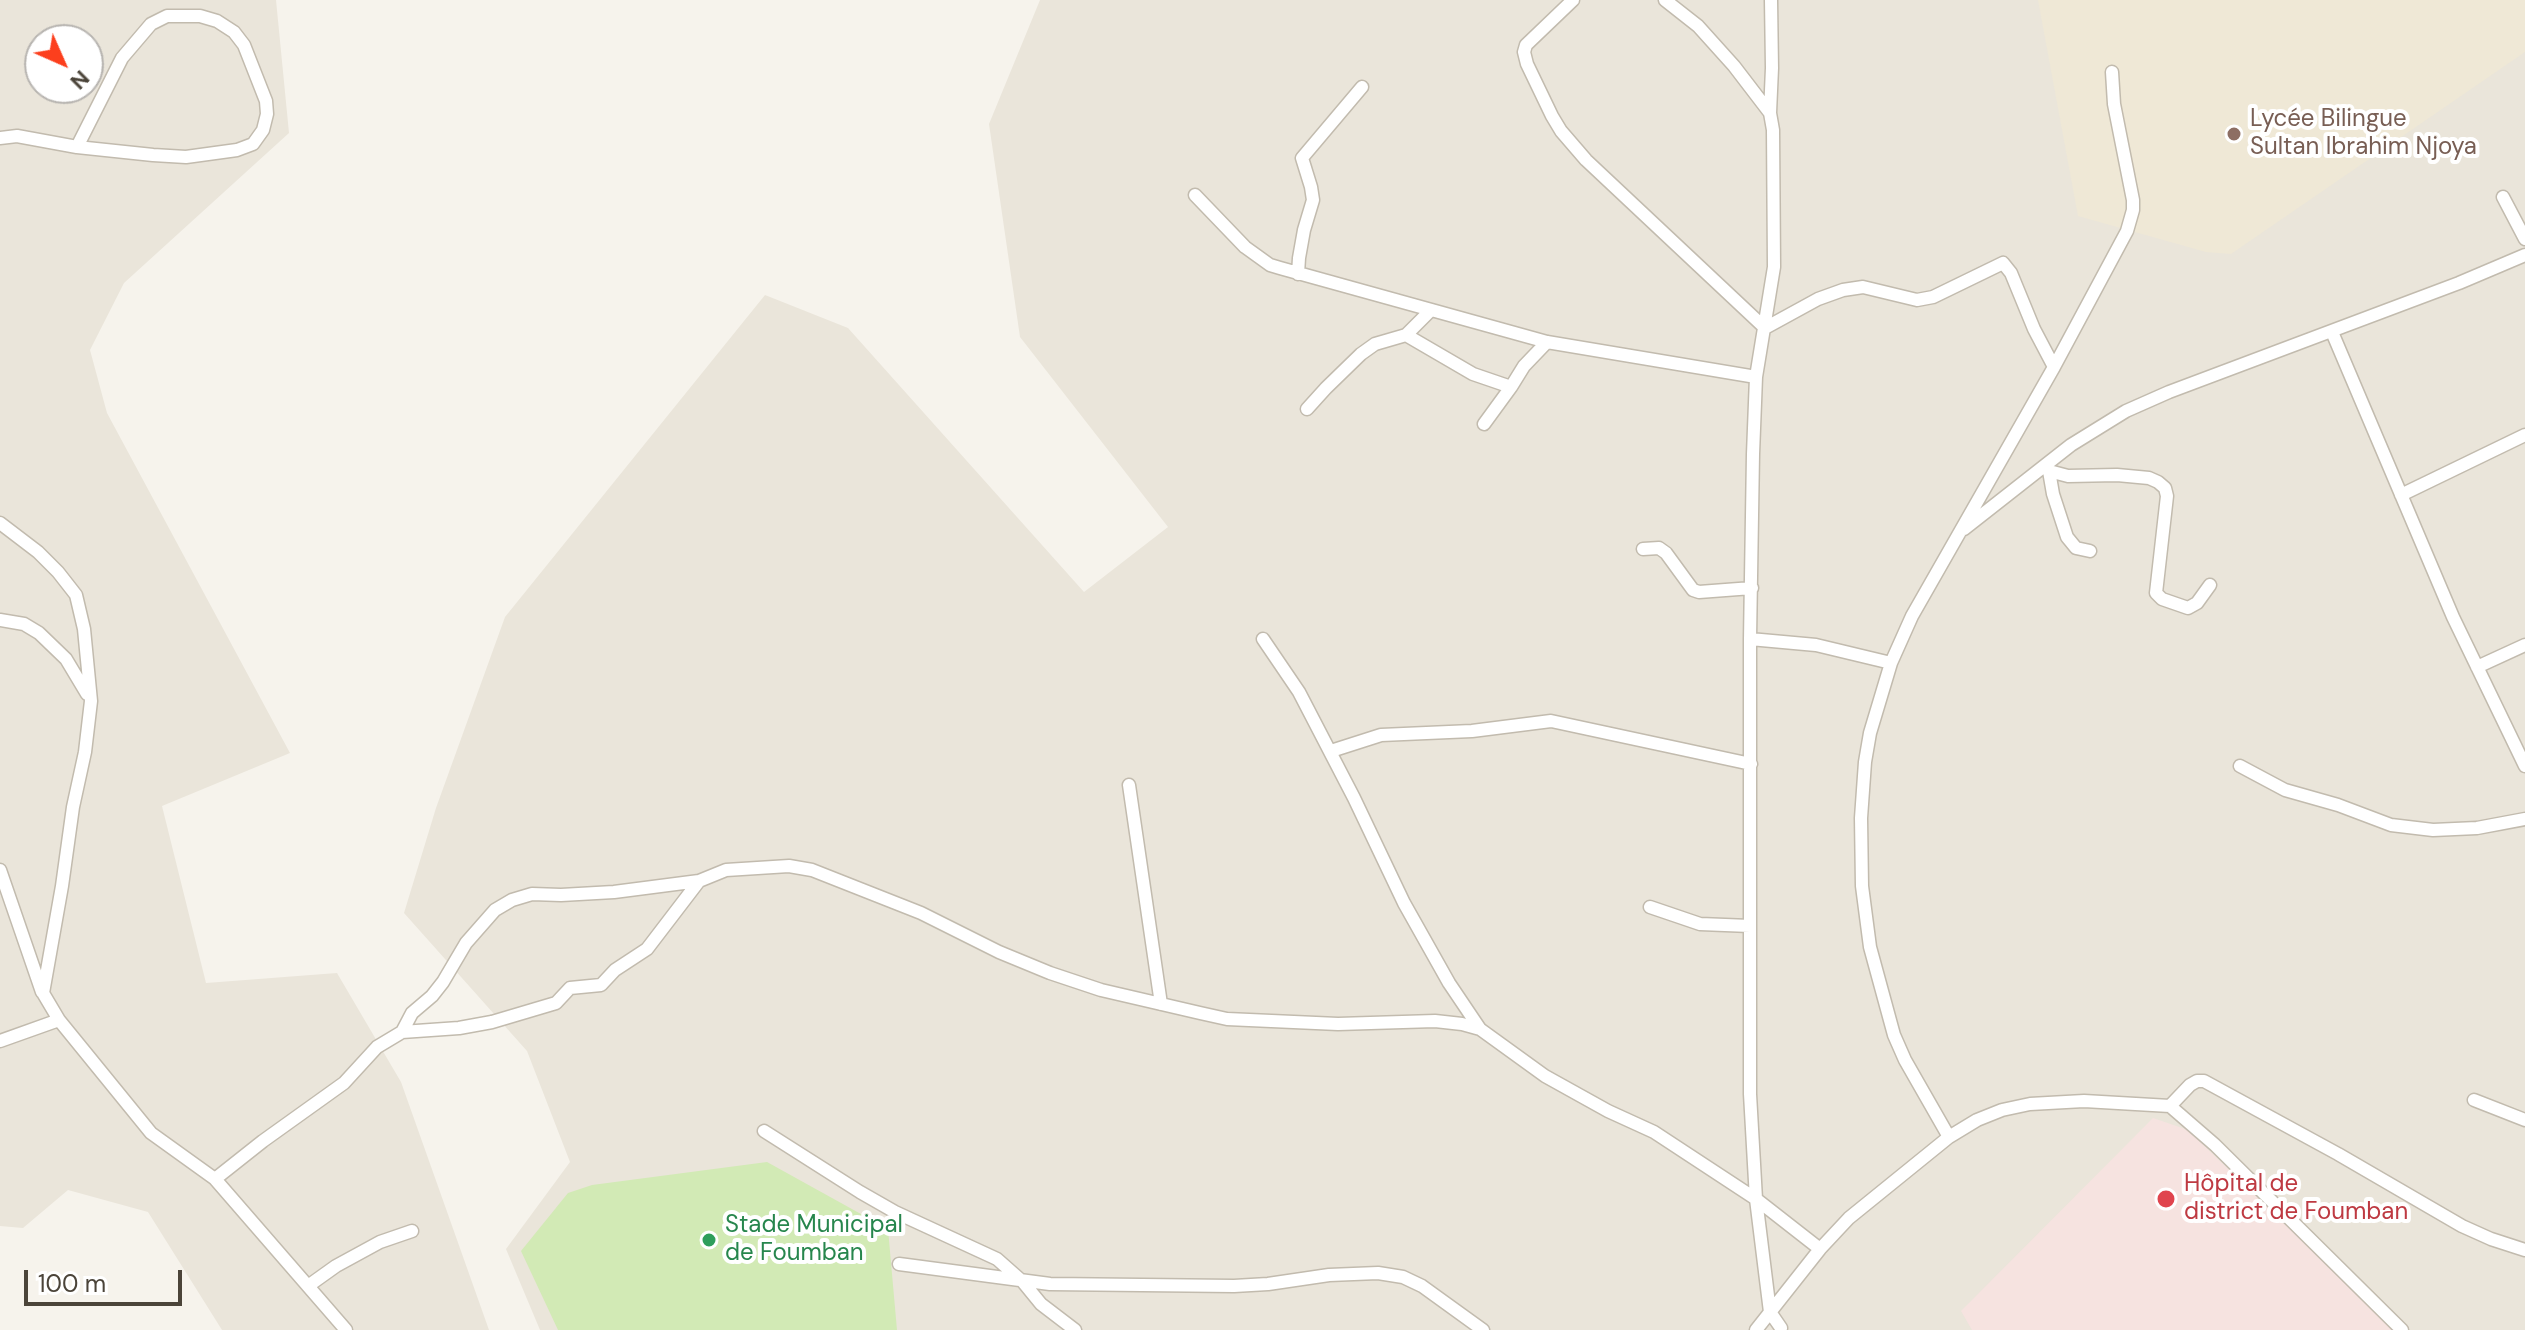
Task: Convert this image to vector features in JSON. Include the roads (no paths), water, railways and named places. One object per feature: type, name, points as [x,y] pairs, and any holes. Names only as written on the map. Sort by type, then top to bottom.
[{"type":"street","points":[[1573,0],[1526,45],[1524,52],[1556,124],[1625,198],[1765,328]]},
{"type":"street","points":[[1665,0],[1706,34],[1770,113]]},
{"type":"street","points":[[1771,0],[1770,113],[1774,155],[1775,246],[1773,284],[1756,377],[1750,639],[1750,1094],[1756,1199],[1770,1312],[1781,1329]]},
{"type":"street","points":[[0,138],[17,136],[77,147],[186,157],[225,153],[253,144],[263,130],[266,101],[244,45],[234,32],[217,21],[200,16],[167,16],[151,24],[122,58],[108,81],[77,147]]},
{"type":"street","points":[[1949,1137],[1894,1035],[1870,947],[1862,886],[1861,818],[1865,762],[1870,733],[1891,663],[1923,593],[2054,367],[2127,231],[2133,210],[2132,189],[2114,104],[2112,72]]},
{"type":"street","points":[[1298,274],[1304,230],[1313,200],[1302,158],[1362,87]]},
{"type":"street","points":[[1195,195],[1245,247],[1270,265],[1547,342],[1756,377]]},
{"type":"street","points":[[2503,197],[2525,239]]},
{"type":"street","points":[[1960,532],[2046,469],[2071,445],[2126,411],[2525,255]]},
{"type":"street","points":[[1765,328],[1818,299],[1843,290],[1871,288],[1917,300],[1933,297],[2003,263],[2011,273],[2054,367]]},
{"type":"street","points":[[1307,409],[1368,349],[1388,339],[1406,335],[1430,311]]},
{"type":"street","points":[[2332,332],[2477,667],[2525,766]]},
{"type":"street","points":[[1406,335],[1473,374],[1511,387]]},
{"type":"street","points":[[1484,424],[1524,366],[1547,342]]},
{"type":"street","points":[[2401,495],[2525,435]]},
{"type":"street","points":[[2046,469],[2071,544],[2090,551]]},
{"type":"street","points":[[2046,469],[2068,476],[2117,475],[2149,478],[2158,482],[2165,488],[2167,496],[2156,593],[2162,599],[2188,608],[2197,603],[2210,585]]},
{"type":"street","points":[[0,523],[38,552],[76,595],[84,629],[91,701],[43,993]]},
{"type":"street","points":[[1643,549],[1659,548],[1666,553],[1693,590],[1752,588]]},
{"type":"street","points":[[0,620],[24,624],[58,649],[91,701]]},
{"type":"street","points":[[1263,639],[1299,692],[1404,903],[1449,983],[1480,1029],[1545,1076],[1654,1132],[1756,1199],[1820,1249]]},
{"type":"street","points":[[1750,639],[1816,645],[1891,663]]},
{"type":"street","points":[[2477,667],[2525,645]]},
{"type":"street","points":[[1331,751],[1381,735],[1472,731],[1551,721],[1751,764]]},
{"type":"street","points":[[2240,766],[2285,790],[2391,825],[2433,830],[2477,828],[2525,819]]},
{"type":"street","points":[[1129,785],[1161,1004]]},
{"type":"street","points":[[402,1032],[412,1013],[443,982],[466,943],[495,910],[512,900],[532,894],[614,892],[699,881],[726,870],[789,866],[812,870],[921,913],[999,952],[1101,990],[1227,1019],[1338,1024],[1435,1021],[1480,1029]]},
{"type":"street","points":[[0,870],[29,959],[43,993],[59,1020],[151,1133],[215,1179],[346,1330]]},
{"type":"street","points":[[215,1179],[344,1083],[377,1047],[402,1032],[492,1022],[556,1003],[570,988],[601,985],[615,970],[647,949],[699,881]]},
{"type":"street","points":[[1650,907],[1700,924],[1750,926]]},
{"type":"street","points":[[0,1041],[59,1020]]},
{"type":"street","points":[[2170,1106],[2190,1085],[2204,1081],[2462,1226],[2525,1250]]},
{"type":"street","points":[[2474,1100],[2525,1120]]},
{"type":"street","points":[[1756,1330],[1820,1249],[1867,1202],[1949,1137],[1977,1120],[2002,1110],[2030,1104],[2107,1102],[2170,1106],[2215,1145],[2402,1330]]},
{"type":"street","points":[[764,1131],[848,1186],[895,1212],[997,1259],[1023,1282],[1041,1304],[1075,1330]]},
{"type":"street","points":[[308,1286],[336,1266],[380,1242],[412,1231]]},
{"type":"street","points":[[899,1264],[1050,1284],[1234,1286],[1329,1275],[1378,1273],[1403,1277],[1422,1286],[1483,1330]]},
{"type":"street","points":[[1781,1329],[1783,1296]]},
{"type":"place","name":"Lycée Bilingue Sultan Ibrahim Njoya","points":[[2234,134]]},
{"type":"place","name":"Hôpital de district de Foumban","points":[[2166,1199]]},
{"type":"place","name":"Stade Municipal de Foumban","points":[[709,1240]]}]
